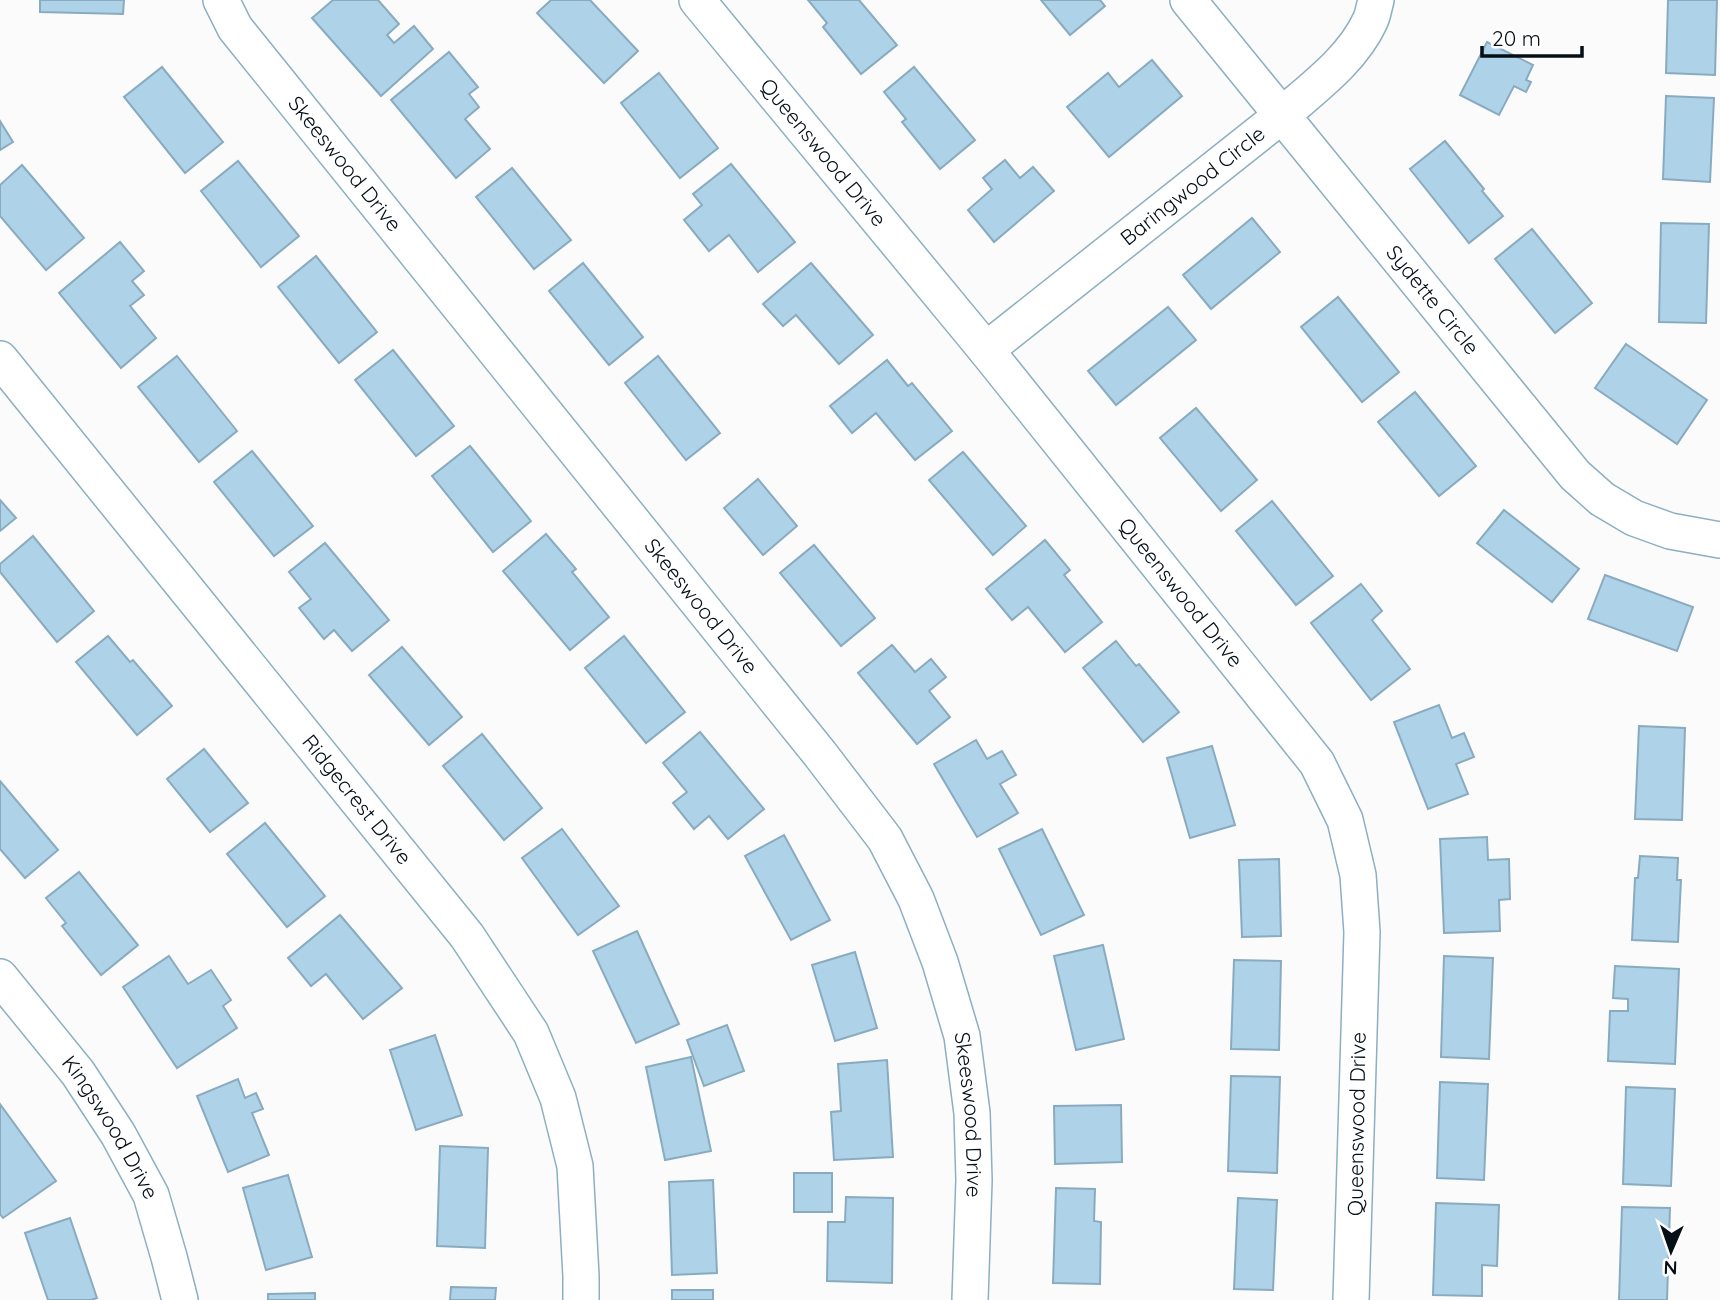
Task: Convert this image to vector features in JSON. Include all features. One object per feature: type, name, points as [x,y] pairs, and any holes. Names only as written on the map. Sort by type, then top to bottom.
[{"type":"street","name":"Skeeswood Drive","points":[[221,0],[234,29],[820,754],[885,839],[916,899],[940,962],[961,1036],[973,1139],[970,1300]]},
{"type":"street","name":"Queenswood Drive","points":[[697,0],[986,350],[1317,763],[1345,820],[1358,875],[1362,932],[1351,1300]]},
{"type":"street","name":"Sydette Circle","points":[[1188,0],[1575,475],[1602,499],[1634,518],[1670,531],[1720,540]]},
{"type":"street","name":"Baringwood Circle","points":[[986,350],[1281,116],[1326,77],[1353,49],[1370,20],[1376,0]]},
{"type":"street","name":"Ridgecrest Drive","points":[[0,359],[467,936],[531,1033],[558,1098],[575,1166],[581,1300]]},
{"type":"street","name":"Kingswood Drive","points":[[0,977],[78,1073],[118,1134],[151,1195],[180,1300]]},
{"type":"building","points":[[40,0],[124,0],[123,14],[40,12]]},
{"type":"building","points":[[333,0],[378,0],[399,24],[387,35],[394,43],[414,26],[433,49],[381,96],[312,18]]},
{"type":"building","points":[[551,0],[590,0],[638,51],[604,83],[537,13]]},
{"type":"building","points":[[808,0],[859,0],[897,45],[861,74],[823,27],[827,23]]},
{"type":"building","points":[[1041,0],[1100,0],[1105,6],[1070,35]]},
{"type":"building","points":[[1668,0],[1717,0],[1715,75],[1666,73]]},
{"type":"building","points":[[1487,42],[1533,65],[1526,80],[1531,82],[1526,92],[1514,86],[1499,115],[1460,95]]},
{"type":"building","points":[[449,52],[478,87],[469,94],[479,107],[465,119],[490,149],[456,178],[391,100]]},
{"type":"building","points":[[1152,60],[1182,96],[1109,157],[1067,107],[1108,73],[1119,87]]},
{"type":"building","points":[[162,67],[223,142],[185,173],[124,97]]},
{"type":"building","points":[[914,67],[975,140],[940,169],[902,122],[906,119],[884,92]]},
{"type":"building","points":[[659,73],[718,148],[680,178],[621,103]]},
{"type":"building","points":[[1666,96],[1714,98],[1710,182],[1663,179]]},
{"type":"building","points":[[0,121],[13,142],[0,150]]},
{"type":"building","points":[[1445,141],[1503,216],[1469,243],[1410,169]]},
{"type":"building","points":[[1005,160],[1020,178],[1033,167],[1054,191],[994,242],[968,210],[992,189],[983,178]]},
{"type":"building","points":[[238,161],[299,236],[261,267],[201,191]]},
{"type":"building","points":[[731,164],[795,242],[758,272],[729,235],[709,251],[684,220],[702,205],[693,194]]},
{"type":"building","points":[[22,165],[84,238],[46,270],[0,216],[0,185]]},
{"type":"building","points":[[512,168],[571,240],[534,269],[476,197]]},
{"type":"building","points":[[1252,218],[1280,252],[1211,309],[1183,275]]},
{"type":"building","points":[[1661,223],[1709,224],[1706,323],[1659,322]]},
{"type":"building","points":[[1532,229],[1592,303],[1555,333],[1495,259]]},
{"type":"building","points":[[120,242],[144,271],[132,281],[144,295],[130,306],[156,338],[121,368],[59,293]]},
{"type":"building","points":[[316,256],[377,332],[339,363],[278,287]]},
{"type":"building","points":[[583,263],[643,337],[609,365],[549,291]]},
{"type":"building","points":[[811,263],[873,335],[839,364],[796,315],[783,326],[763,304]]},
{"type":"building","points":[[1338,297],[1399,372],[1362,402],[1301,327]]},
{"type":"building","points":[[1168,307],[1196,340],[1116,405],[1088,371]]},
{"type":"building","points":[[1626,344],[1707,400],[1677,444],[1595,388]]},
{"type":"building","points":[[393,350],[454,426],[416,456],[355,380]]},
{"type":"building","points":[[177,356],[237,431],[199,462],[138,387]]},
{"type":"building","points":[[658,356],[720,433],[686,460],[625,383]]},
{"type":"building","points":[[887,360],[908,386],[912,383],[952,431],[915,460],[876,413],[852,433],[830,406]]},
{"type":"building","points":[[1415,392],[1476,466],[1439,496],[1378,422]]},
{"type":"building","points":[[1196,408],[1257,480],[1221,511],[1160,438]]},
{"type":"building","points":[[470,446],[531,521],[493,552],[432,476]]},
{"type":"building","points":[[252,451],[313,526],[274,556],[214,482]]},
{"type":"building","points":[[963,452],[1026,526],[993,555],[929,480]]},
{"type":"building","points":[[758,479],[797,526],[763,555],[724,508]]},
{"type":"building","points":[[0,500],[16,518],[0,531]]},
{"type":"building","points":[[1272,501],[1333,576],[1296,605],[1236,531]]},
{"type":"building","points":[[1504,510],[1579,569],[1552,602],[1477,543]]},
{"type":"building","points":[[546,534],[576,569],[572,572],[609,617],[570,650],[503,571]]},
{"type":"building","points":[[33,536],[94,611],[57,642],[0,572],[0,564]]},
{"type":"building","points":[[1045,540],[1070,570],[1064,575],[1102,622],[1065,652],[1028,607],[1012,620],[986,589]]},
{"type":"building","points":[[325,543],[389,620],[352,651],[334,630],[324,639],[299,608],[311,599],[289,572]]},
{"type":"building","points":[[814,545],[875,618],[841,646],[780,573]]},
{"type":"building","points":[[1605,575],[1693,607],[1677,651],[1588,619]]},
{"type":"building","points":[[1361,584],[1382,611],[1372,620],[1410,669],[1371,700],[1311,623]]},
{"type":"building","points":[[108,636],[130,662],[133,660],[172,706],[137,735],[76,662]]},
{"type":"building","points":[[624,636],[685,712],[646,743],[585,668]]},
{"type":"building","points":[[1116,641],[1179,712],[1143,742],[1083,668]]},
{"type":"building","points":[[892,645],[915,672],[931,659],[946,677],[929,691],[950,717],[917,744],[858,673]]},
{"type":"building","points":[[402,647],[462,717],[429,745],[369,675]]},
{"type":"building","points":[[1439,705],[1452,738],[1464,733],[1474,757],[1456,764],[1468,794],[1428,809],[1394,722]]},
{"type":"building","points":[[1639,726],[1685,728],[1682,820],[1635,819]]},
{"type":"building","points":[[700,732],[764,809],[728,839],[709,816],[694,829],[673,803],[687,792],[663,763]]},
{"type":"building","points":[[482,734],[542,808],[504,840],[443,766]]},
{"type":"building","points":[[976,740],[987,759],[1002,751],[1016,775],[1000,784],[1018,813],[977,837],[934,764]]},
{"type":"building","points":[[1212,746],[1235,825],[1190,838],[1167,758]]},
{"type":"building","points":[[204,749],[248,803],[210,832],[167,779]]},
{"type":"building","points":[[0,781],[58,850],[25,878],[0,849]]},
{"type":"building","points":[[265,823],[325,896],[287,927],[227,854]]},
{"type":"building","points":[[562,829],[619,906],[578,935],[522,858]]},
{"type":"building","points":[[1042,829],[1084,915],[1041,935],[999,849]]},
{"type":"building","points":[[784,835],[830,920],[791,940],[745,856]]},
{"type":"building","points":[[1487,837],[1488,860],[1509,859],[1510,899],[1499,900],[1500,931],[1444,933],[1440,839]]},
{"type":"building","points":[[1640,856],[1678,858],[1677,880],[1681,880],[1678,942],[1632,940],[1635,878],[1638,878]]},
{"type":"building","points":[[1279,859],[1281,936],[1242,937],[1239,860]]},
{"type":"building","points":[[79,872],[138,945],[101,975],[62,926],[66,923],[46,898]]},
{"type":"building","points":[[340,915],[402,988],[363,1019],[326,974],[311,986],[288,958]]},
{"type":"building","points":[[637,931],[679,1024],[636,1043],[593,951]]},
{"type":"building","points":[[1103,945],[1124,1039],[1076,1050],[1054,956]]},
{"type":"building","points":[[855,952],[877,1028],[835,1041],[812,965]]},
{"type":"building","points":[[169,956],[188,984],[211,970],[231,1000],[223,1006],[237,1028],[177,1068],[123,987]]},
{"type":"building","points":[[1444,956],[1493,958],[1489,1059],[1441,1057]]},
{"type":"building","points":[[1234,960],[1281,961],[1279,1050],[1231,1049]]},
{"type":"building","points":[[1615,966],[1679,969],[1675,1064],[1608,1061],[1610,1011],[1628,1011],[1628,999],[1613,998]]},
{"type":"building","points":[[727,1025],[744,1071],[704,1086],[687,1040]]},
{"type":"building","points":[[435,1035],[462,1115],[416,1130],[390,1050]]},
{"type":"building","points":[[691,1057],[711,1151],[665,1160],[646,1067]]},
{"type":"building","points":[[887,1060],[893,1157],[834,1160],[831,1112],[841,1111],[838,1064]]},
{"type":"building","points":[[1231,1076],[1280,1077],[1277,1173],[1228,1171]]},
{"type":"building","points":[[238,1079],[245,1098],[256,1093],[263,1109],[252,1113],[269,1155],[228,1172],[197,1096]]},
{"type":"building","points":[[1440,1082],[1488,1084],[1484,1180],[1437,1178]]},
{"type":"building","points":[[1626,1087],[1675,1089],[1671,1186],[1623,1184]]},
{"type":"building","points":[[0,1104],[56,1181],[3,1218],[0,1214]]},
{"type":"building","points":[[1121,1105],[1122,1162],[1055,1164],[1054,1106]]},
{"type":"building","points":[[440,1146],[488,1148],[485,1248],[437,1246]]},
{"type":"building","points":[[794,1173],[832,1173],[832,1212],[794,1212]]},
{"type":"building","points":[[288,1175],[312,1257],[266,1270],[243,1188]]},
{"type":"building","points":[[713,1180],[717,1273],[672,1275],[669,1182]]},
{"type":"building","points":[[1056,1188],[1095,1189],[1094,1221],[1101,1222],[1100,1284],[1053,1283]]},
{"type":"building","points":[[846,1197],[893,1198],[892,1283],[827,1281],[828,1222],[845,1222]]},
{"type":"building","points":[[1238,1198],[1277,1200],[1273,1290],[1234,1289]]},
{"type":"building","points":[[1436,1203],[1499,1205],[1497,1266],[1482,1265],[1482,1296],[1433,1295]]},
{"type":"building","points":[[1622,1207],[1670,1208],[1667,1300],[1619,1300]]},
{"type":"building","points":[[70,1218],[97,1298],[48,1300],[25,1233]]},
{"type":"building","points":[[451,1287],[496,1288],[495,1300],[450,1300]]},
{"type":"building","points":[[672,1290],[713,1290],[713,1300],[672,1300]]},
{"type":"building","points":[[315,1293],[315,1300],[268,1300],[268,1294]]}]
